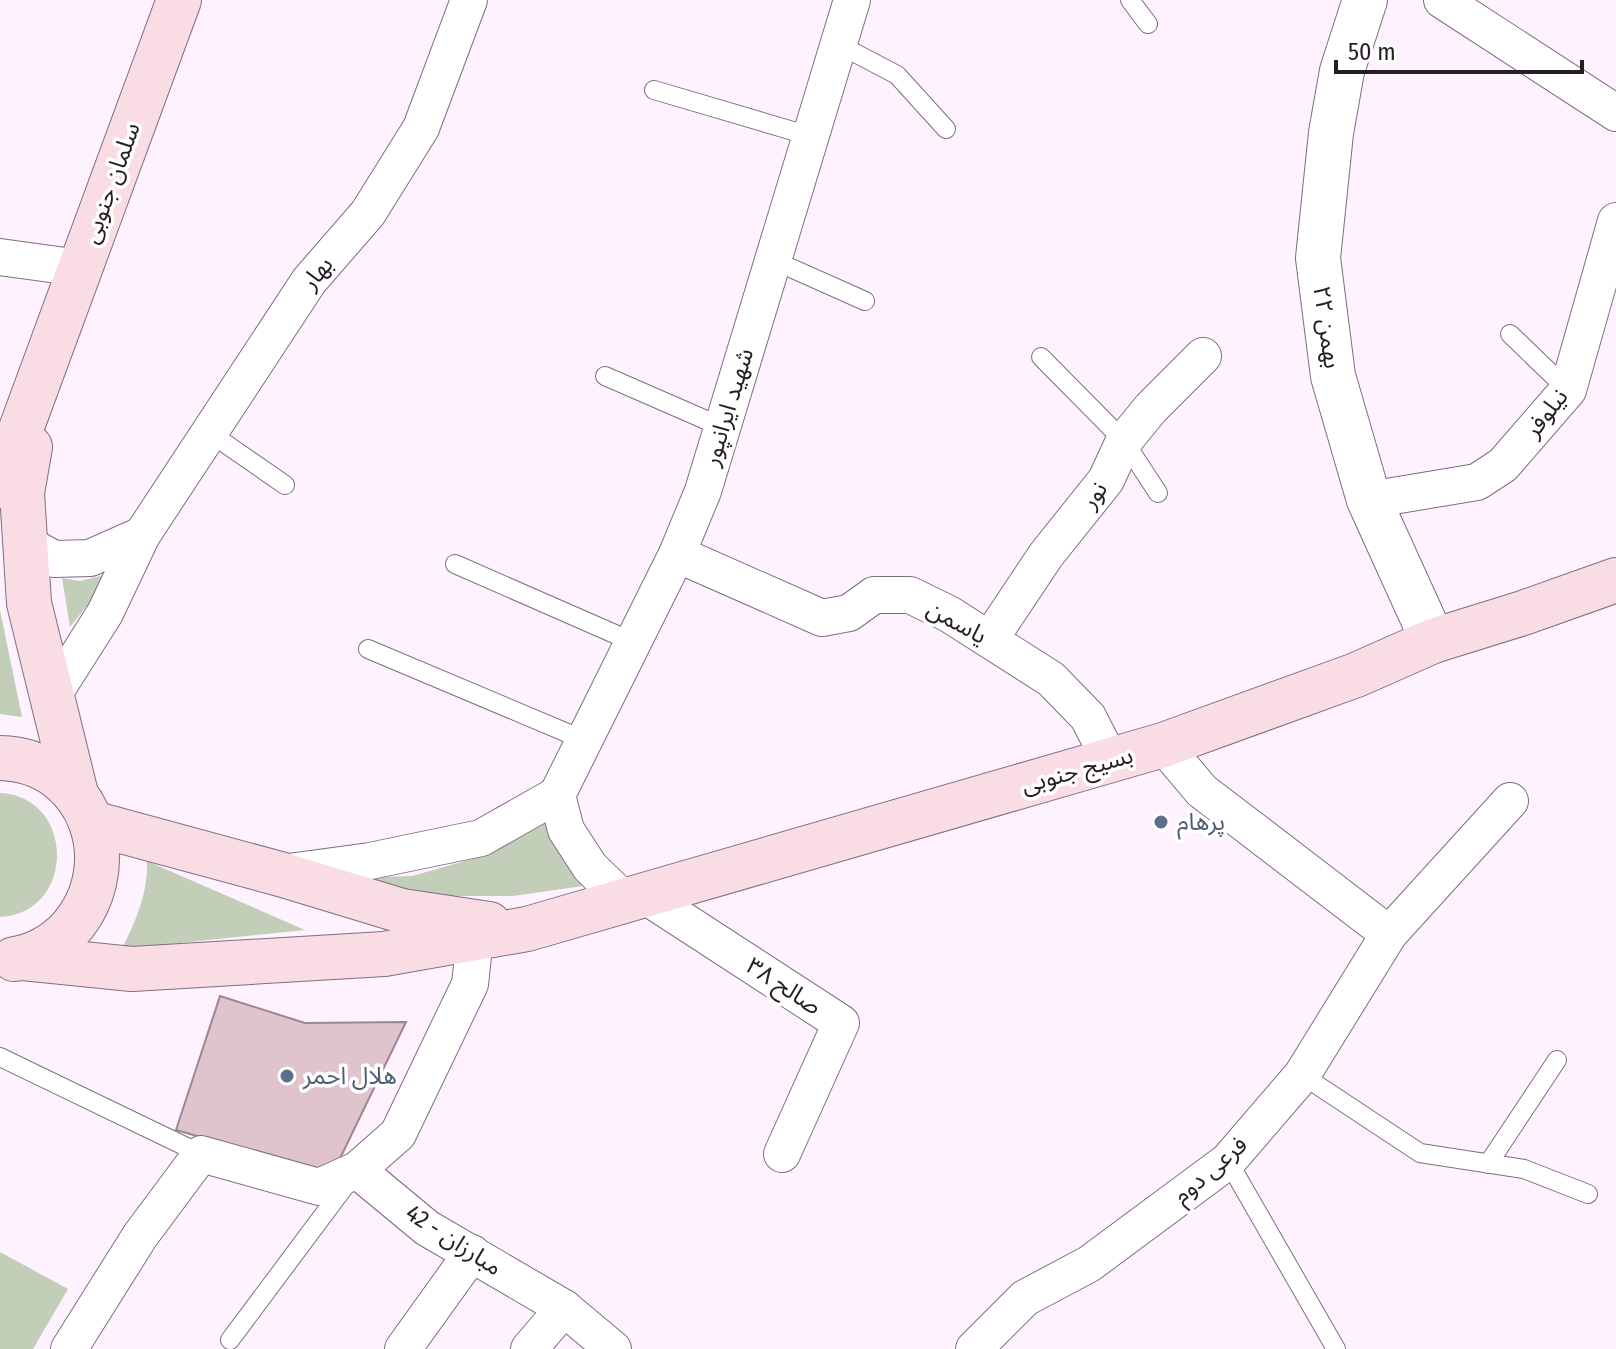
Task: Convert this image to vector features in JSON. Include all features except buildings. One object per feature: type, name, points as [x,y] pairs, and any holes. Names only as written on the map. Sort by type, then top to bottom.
[{"type":"main road","name":"سلمان جنوبی","points":[[43,366],[179,0]]},
{"type":"main road","points":[[0,486],[43,366]]},
{"type":"main road","points":[[11,959],[54,944],[79,920],[94,890],[99,857],[51,698],[29,603],[22,493],[43,366]]},
{"type":"main road","name":"بسیج جنوبی","points":[[11,959],[132,969],[384,954],[527,929],[1163,745],[1356,675],[1433,641],[1616,580]]},
{"type":"main road","points":[[0,758],[16,759],[48,771],[84,809],[280,874],[402,911],[527,929]]},
{"type":"street","name":"بهار","points":[[51,698],[105,613],[142,535],[309,281],[368,213],[421,128],[469,0]]},
{"type":"street","name":"شهید ایرانپور","points":[[557,795],[677,554],[703,491],[852,0]]},
{"type":"street","name":"۲۲ بهمن","points":[[1365,0],[1342,71],[1331,133],[1318,258],[1333,376],[1369,500],[1433,641]]},
{"type":"street","points":[[1442,0],[1616,113]]},
{"type":"street","name":"نیلوفر","points":[[1369,500],[1477,482],[1503,465],[1568,390],[1616,221]]},
{"type":"street","points":[[0,257],[80,268]]},
{"type":"street","name":"نور","points":[[990,639],[1046,555],[1106,480],[1124,441],[1151,408],[1203,356]]},
{"type":"street","points":[[25,543],[54,559],[90,558],[142,535]]},
{"type":"street","name":"یاسمن","points":[[677,554],[822,618],[849,613],[874,595],[910,595],[949,614],[1051,679],[1088,717],[1110,760]]},
{"type":"street","points":[[1163,745],[1202,791],[1389,934]]},
{"type":"street","points":[[280,874],[370,861],[481,838],[557,795],[566,830],[590,867],[636,899]]},
{"type":"street","name":"فرعی دوم","points":[[974,1349],[1025,1298],[1089,1264],[1228,1161],[1302,1075],[1389,934],[1510,801]]},
{"type":"street","name":"صالح ۳۸","points":[[636,899],[841,1023],[782,1154]]},
{"type":"street","points":[[69,1349],[140,1236],[201,1154],[319,1187],[357,1170],[398,1134],[470,984],[475,938]]},
{"type":"street","name":"مبارزان - 42","points":[[357,1170],[427,1228],[564,1308],[613,1349]]},
{"type":"street","points":[[403,1349],[472,1253]]},
{"type":"street","points":[[529,1349],[564,1308]]},
{"type":"lane","points":[[1130,0],[1148,24]]},
{"type":"lane","points":[[838,44],[897,75],[946,129]]},
{"type":"lane","points":[[654,90],[810,136]]},
{"type":"lane","points":[[773,260],[865,301]]},
{"type":"lane","points":[[1510,334],[1568,390]]},
{"type":"lane","points":[[1041,357],[1124,441],[1158,493]]},
{"type":"lane","points":[[605,376],[722,427]]},
{"type":"lane","points":[[210,433],[285,485]]},
{"type":"lane","points":[[455,564],[633,642]]},
{"type":"lane","points":[[368,649],[584,740]]},
{"type":"lane","points":[[0,1057],[201,1154]]},
{"type":"lane","points":[[1488,1164],[1557,1060]]},
{"type":"lane","points":[[1302,1075],[1420,1153],[1524,1169],[1588,1194]]},
{"type":"lane","points":[[1228,1161],[1336,1349]]},
{"type":"lane","points":[[230,1340],[357,1170]]},
{"type":"green space","points":[[113,573],[70,627],[62,578],[80,581]]},
{"type":"green space","points":[[0,610],[22,717],[0,714]]},
{"type":"green space","points":[[0,793],[25,799],[42,813],[53,832],[57,855],[54,877],[43,896],[25,911],[0,917]]},
{"type":"green space","points":[[547,820],[590,885],[513,896],[431,896],[356,878],[412,876],[483,856]]},
{"type":"green space","points":[[147,861],[305,930],[122,949],[143,896]]},
{"type":"green space","points":[[0,1252],[68,1289],[33,1349],[0,1349]]},
{"type":"place","name":"پرهام","points":[[1161,822]]},
{"type":"place","name":"هلال احمر","points":[[287,1076]]}]
